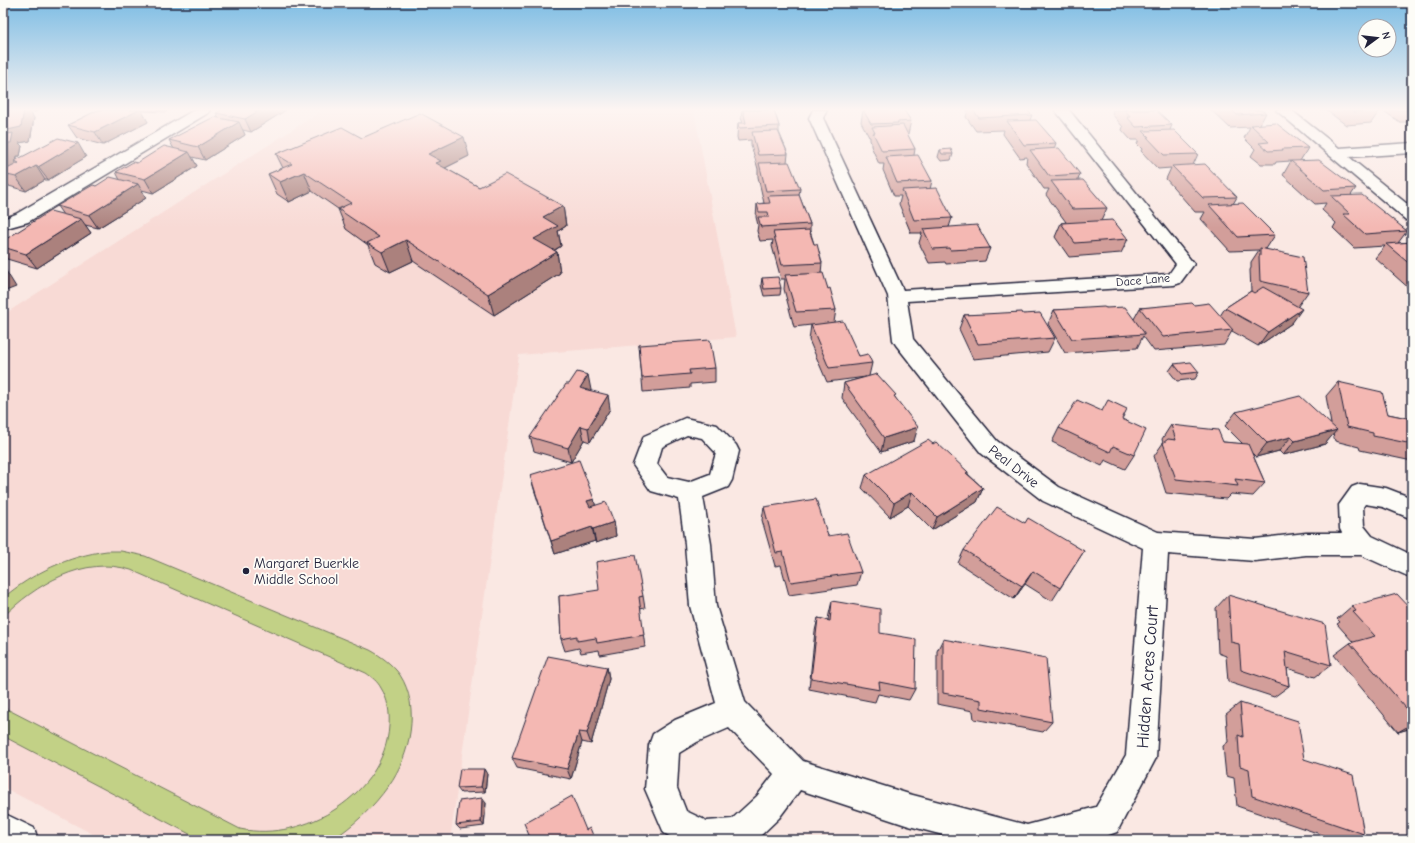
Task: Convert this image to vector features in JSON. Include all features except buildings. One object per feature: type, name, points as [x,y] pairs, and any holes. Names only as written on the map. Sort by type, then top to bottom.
[{"type":"street","points":[[3,229],[137,149]]},
{"type":"street","name":"Peal Drive","points":[[830,149],[897,296],[903,340],[989,447],[1051,494],[1156,542],[1255,550],[1306,544],[1364,544],[1412,567]]},
{"type":"street","name":"Dace Lane","points":[[897,296],[1174,278],[1185,264],[1093,149]]},
{"type":"street","points":[[1331,149],[1412,216]]},
{"type":"street","points":[[1336,153],[1392,149]]},
{"type":"street","points":[[3,224],[22,218]]},
{"type":"street","points":[[690,492],[698,544],[703,606],[733,711],[794,773],[908,810],[1024,840]]},
{"type":"street","name":"Peal Drive","points":[[1364,544],[1352,529],[1351,505],[1360,494],[1386,498],[1412,509]]},
{"type":"street","name":"Hidden Acres Court","points":[[1030,840],[1106,821],[1141,758],[1156,542]]},
{"type":"street","points":[[733,711],[686,731],[664,745],[661,789],[675,822],[705,838],[739,834],[768,808],[794,773]]},
{"type":"street","points":[[3,829],[22,840]]},
{"type":"shaded area","name":"Margaret Buerkle Middle School","points":[[262,149],[701,149],[736,337],[519,355],[450,840],[104,840],[3,787],[3,315]]},
{"type":"green space","points":[[121,551],[145,556],[370,650],[393,667],[400,675],[410,702],[410,731],[407,746],[403,760],[389,785],[363,816],[332,840],[201,840],[3,736],[3,707],[240,829],[265,831],[290,828],[315,820],[337,808],[357,792],[373,772],[384,750],[389,726],[389,711],[383,692],[373,678],[366,673],[131,570],[113,566],[96,567],[78,570],[61,576],[30,594],[3,617],[3,598],[26,581],[65,561],[93,553]]},
{"type":"place","name":"Margaret Buerkle Middle School","points":[[246,571]]}]
